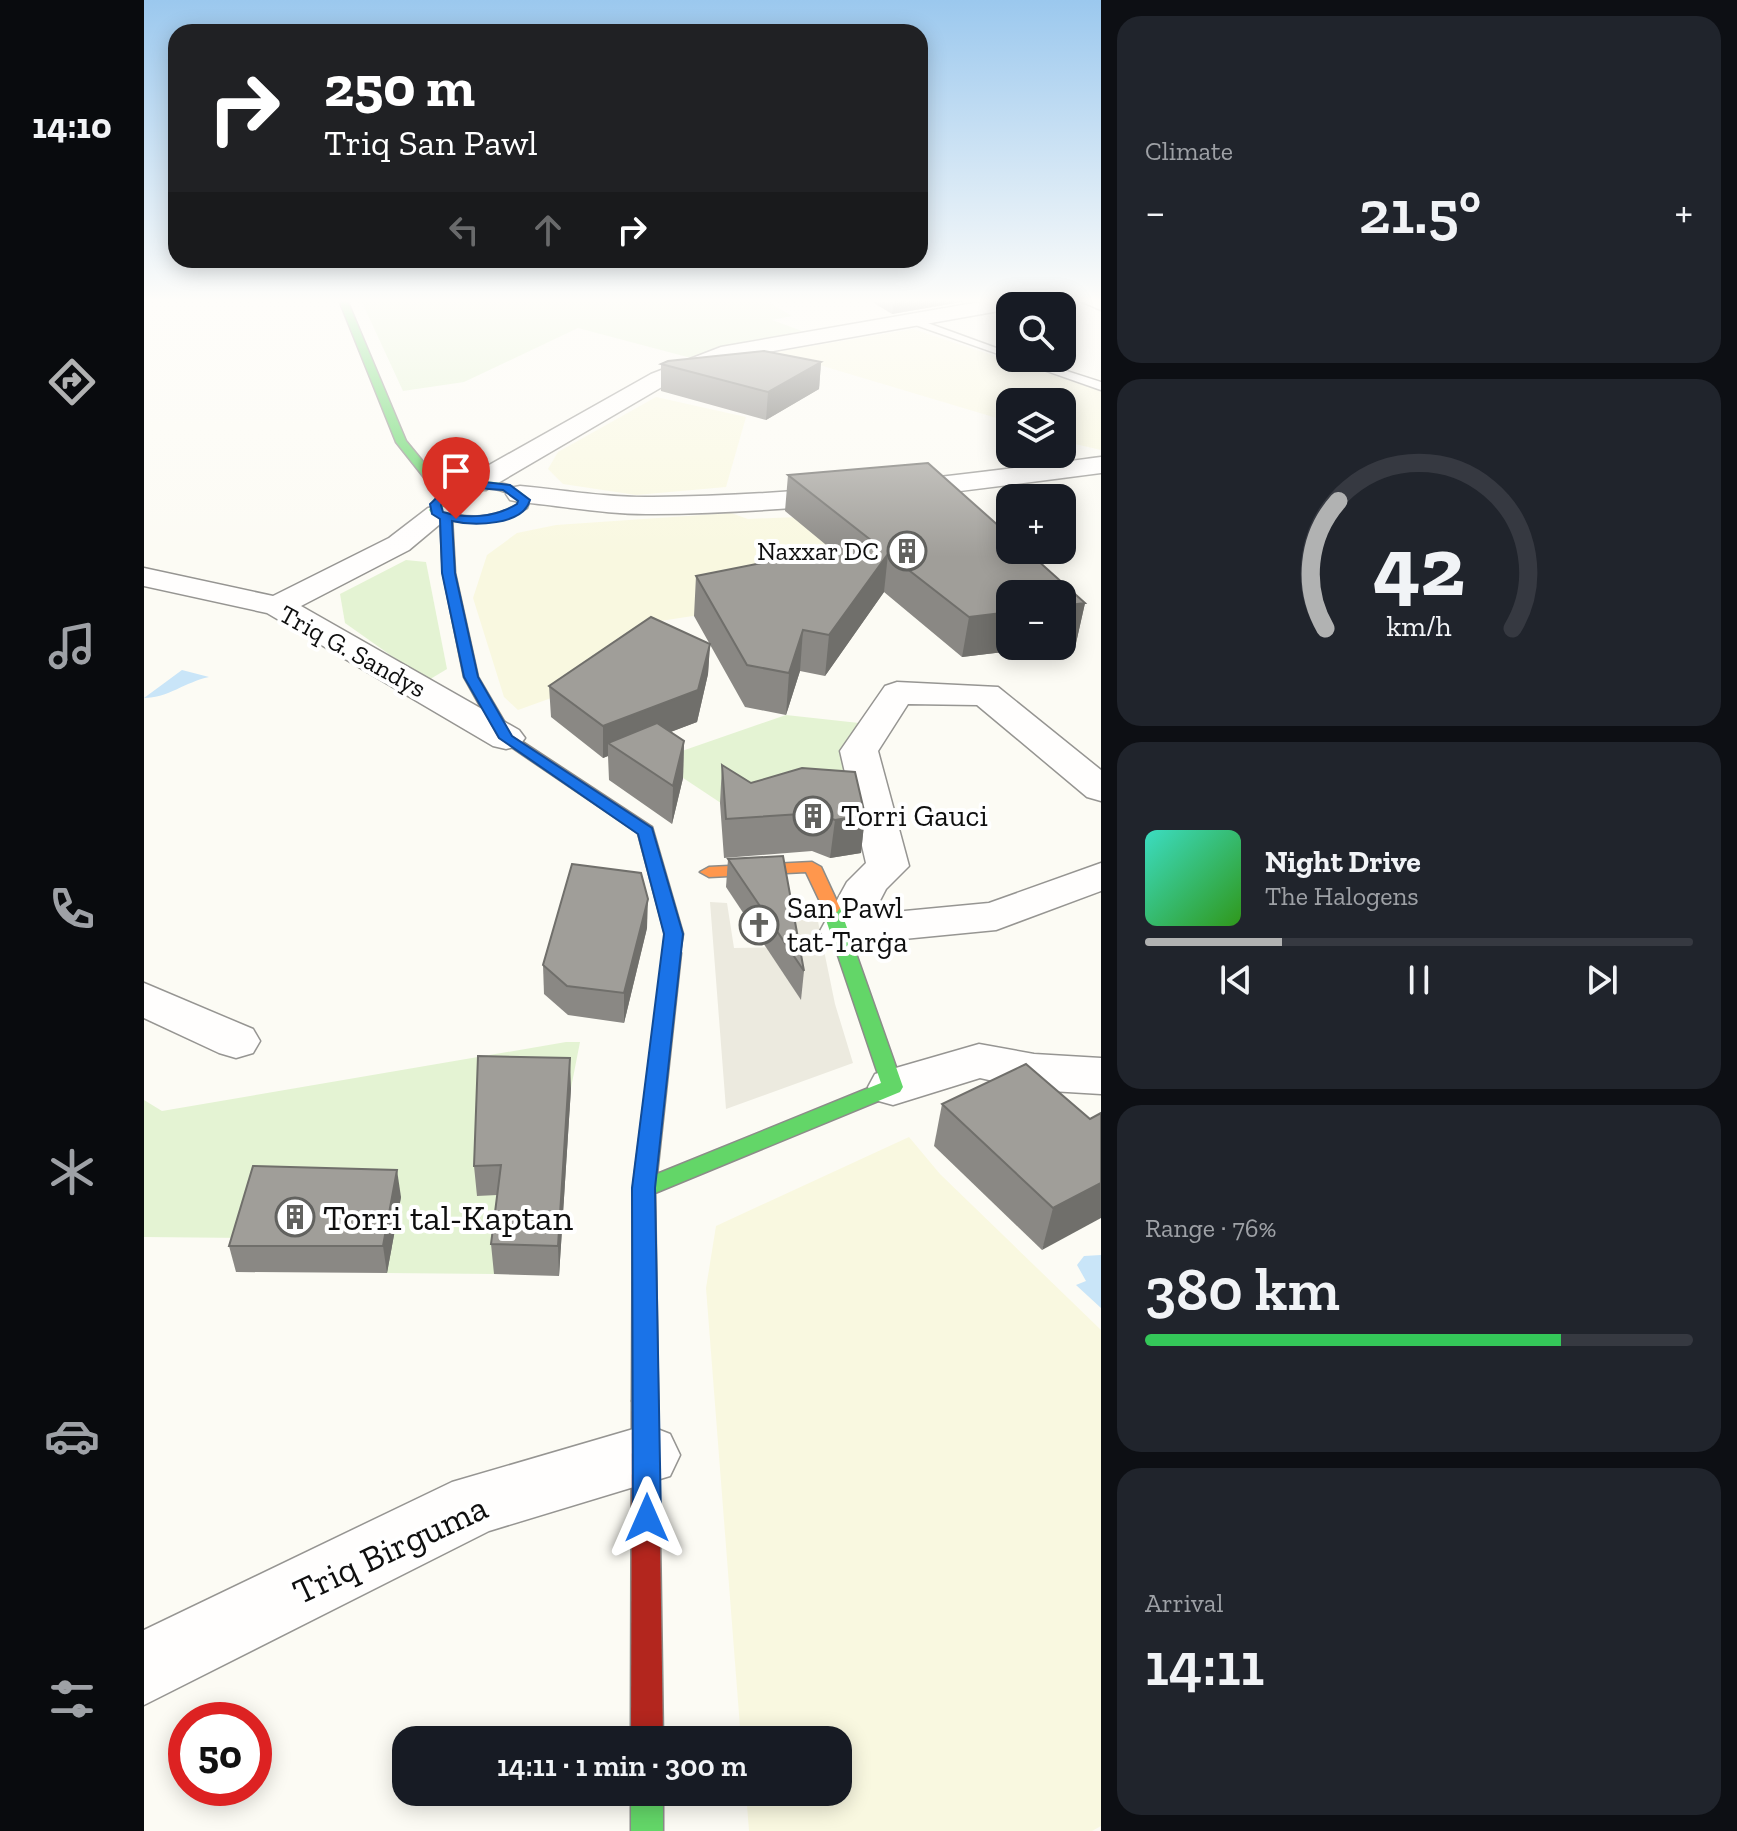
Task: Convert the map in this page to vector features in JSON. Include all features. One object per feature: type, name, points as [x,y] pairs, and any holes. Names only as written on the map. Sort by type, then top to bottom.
[{"type":"main road","points":[[378,385],[401,442],[442,508],[449,573],[471,677],[506,738],[646,831],[674,934],[644,1188],[647,1726]]},
{"type":"main road","points":[[416,462],[472,484],[509,504]]},
{"type":"main road","points":[[442,508],[472,484]]},
{"type":"main road","points":[[442,508],[509,504]]},
{"type":"main road","points":[[449,573],[509,504]]},
{"type":"main road","points":[[644,1188],[893,1087],[842,931],[812,867],[709,872]]},
{"type":"main road","points":[[647,1806],[647,1831]]},
{"type":"street","points":[[472,484],[515,460],[535,453],[648,385]]},
{"type":"street","points":[[535,453],[509,504],[589,515],[650,506],[885,493],[1101,465]]},
{"type":"street","points":[[277,606],[399,544],[442,508]]},
{"type":"street","name":"Triq G. Sandys","points":[[144,577],[277,606],[506,738]]},
{"type":"street","points":[[842,931],[868,882],[888,866],[859,751],[897,693],[986,694],[1101,789]]},
{"type":"street","points":[[842,931],[996,916],[1101,876]]},
{"type":"street","points":[[144,999],[236,1041]]},
{"type":"street","points":[[893,1087],[979,1061],[1034,1072],[1101,1076]]},
{"type":"street","name":"Triq Birguma","points":[[144,1668],[476,1504],[647,1455]]},
{"type":"green space","points":[[400,385],[441,385],[403,391]]},
{"type":"green space","points":[[888,385],[1084,385],[1101,391],[1101,450],[1076,444],[1076,388],[996,388],[996,418]]},
{"type":"green space","points":[[656,397],[746,417],[726,487],[636,495],[563,484],[548,469],[558,452]]},
{"type":"green space","points":[[731,513],[748,519],[798,517],[875,588],[641,624],[604,679],[518,710],[504,697],[473,598],[487,555],[517,533],[556,525]]},
{"type":"green space","points":[[406,560],[426,562],[447,669],[427,681],[345,623],[340,594]]},
{"type":"green space","points":[[786,715],[859,723],[847,754],[860,811],[748,821],[656,760]]},
{"type":"green space","points":[[580,1042],[571,1088],[482,1086],[477,1195],[503,1195],[494,1274],[387,1273],[247,1238],[144,1237],[144,1100],[162,1111]]},
{"type":"green space","points":[[909,1137],[940,1174],[1101,1330],[1101,1826],[1092,1831],[749,1831],[747,1806],[852,1806],[852,1726],[740,1726],[706,1288],[716,1226]]},
{"type":"shaded area","points":[[710,902],[727,903],[734,948],[791,947],[784,902],[814,902],[835,1004],[853,1063],[726,1109]]},
{"type":"water","points":[[182,670],[209,677],[144,698]]},
{"type":"water","points":[[1101,1255],[1101,1308],[1076,1285],[1086,1281],[1077,1265],[1084,1256]]},
{"type":"building","points":[[743,385],[780,385],[768,392]]},
{"type":"building","points":[[928,463],[996,524],[996,564],[1042,564],[1059,580],[996,580],[996,614],[969,617],[888,554],[829,635],[803,630],[789,673],[747,665],[696,576],[872,541],[788,475]]},
{"type":"building","points":[[1076,595],[1085,603],[1076,604]]},
{"type":"building","points":[[651,617],[710,644],[698,690],[603,726],[549,686]]},
{"type":"building","points":[[657,723],[684,741],[673,786],[608,743]]},
{"type":"building","points":[[722,765],[751,783],[802,768],[855,772],[865,815],[835,820],[816,813],[726,819]]},
{"type":"building","points":[[783,856],[804,971],[728,859]]},
{"type":"building","points":[[572,864],[641,873],[648,899],[624,993],[567,986],[543,965]]},
{"type":"building","points":[[478,1056],[570,1058],[558,1246],[491,1244],[501,1165],[474,1166]]},
{"type":"building","points":[[1026,1064],[1090,1119],[1101,1113],[1101,1183],[1053,1208],[942,1104]]},
{"type":"building","points":[[253,1166],[397,1170],[383,1246],[229,1246]]},
{"type":"traffic: fast","points":[[378,385],[401,442],[443,494]]},
{"type":"traffic: fast","points":[[468,485],[505,488],[524,500],[523,506],[493,519],[460,519],[438,514],[435,510],[439,499],[468,485]]},
{"type":"traffic: fast","points":[[644,1188],[893,1087],[831,908]]},
{"type":"traffic: fast","points":[[645,1401],[644,1188],[672,953]]},
{"type":"traffic: fast","points":[[647,1806],[647,1831]]},
{"type":"traffic: slow","points":[[446,517],[449,573],[471,677],[506,738],[646,831],[674,934],[672,953]]},
{"type":"traffic: slow","points":[[709,872],[812,867],[831,908]]},
{"type":"traffic: jam","points":[[645,1401],[647,1726]]},
{"type":"place","name":"Naxxar DC","points":[[907,551]]},
{"type":"place","name":"Torri Gauci","points":[[813,816]]},
{"type":"place","name":"San Pawl tat-Tarġa","points":[[759,925]]},
{"type":"place","name":"Torri tal-Kaptan","points":[[295,1217]]},
{"type":"route","points":[[456,519],[481,520],[507,516],[523,506],[524,500],[515,490],[506,487],[476,484],[443,494],[435,504],[438,514],[446,517],[449,573],[471,677],[506,738],[646,831],[674,934],[644,1188],[647,1518]]}]
